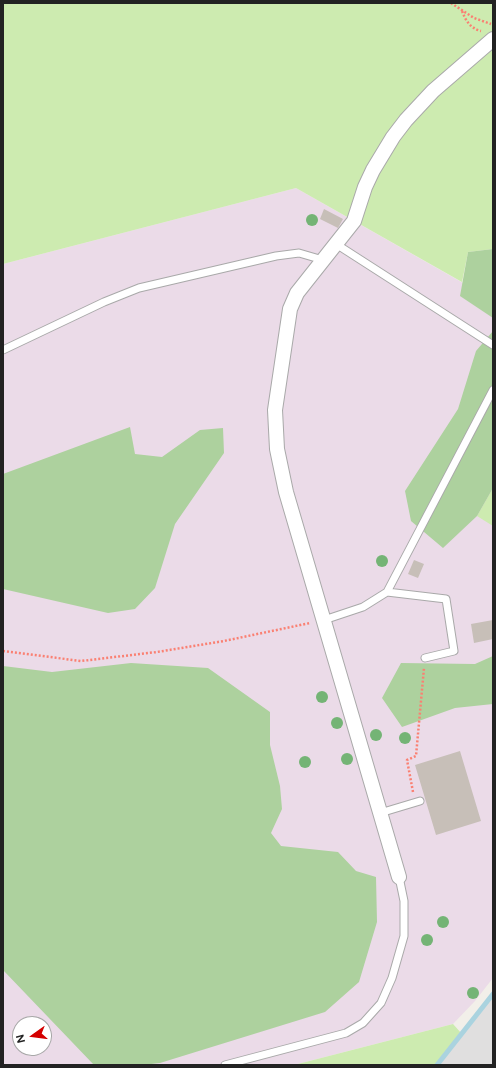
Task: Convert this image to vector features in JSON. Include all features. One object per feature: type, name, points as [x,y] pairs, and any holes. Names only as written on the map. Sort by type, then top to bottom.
[{"type":"street","points":[[399,877],[286,492],[277,449],[275,410],[290,308],[297,293],[354,221],[373,170],[386,148],[406,120],[433,91],[490,36]]},
{"type":"lane","points":[[336,244],[493,345]]},
{"type":"lane","points":[[3,350],[104,302],[139,288],[276,256],[299,253],[323,260]]},
{"type":"lane","points":[[324,620],[363,607],[387,592],[493,390]]},
{"type":"lane","points":[[387,592],[446,599],[454,652],[425,658]]},
{"type":"lane","points":[[380,813],[417,802]]},
{"type":"lane","points":[[225,1065],[346,1033],[363,1023],[381,1003],[392,978],[404,936],[404,901],[399,877]]},
{"type":"path","points":[[451,3],[474,18],[493,25]]},
{"type":"path","points":[[461,10],[466,22],[475,29],[490,36]]},
{"type":"path","points":[[3,651],[81,661],[157,652],[224,641],[324,620]]},
{"type":"path","points":[[417,802],[407,760],[416,756],[425,658]]},
{"type":"shaded area","points":[[296,188],[493,300],[493,978],[475,1001],[453,1024],[294,1065],[3,1065],[3,264]]},
{"type":"shaded area","points":[[493,994],[493,1065],[437,1065]]},
{"type":"green space","points":[[3,3],[493,3],[493,249],[468,252],[462,282],[296,188],[3,264]]},
{"type":"green space","points":[[493,249],[493,318],[460,296],[468,252]]},
{"type":"green space","points":[[493,331],[493,488],[477,516],[443,548],[411,521],[405,491],[458,409],[476,351]]},
{"type":"green space","points":[[130,427],[135,454],[162,457],[200,430],[223,428],[224,453],[175,524],[155,588],[135,609],[108,613],[3,589],[3,474]]},
{"type":"green space","points":[[493,488],[493,526],[477,516]]},
{"type":"green space","points":[[493,656],[493,704],[455,708],[402,727],[382,698],[401,663],[475,664]]},
{"type":"green space","points":[[131,663],[208,668],[270,712],[270,745],[280,786],[282,809],[271,833],[281,846],[338,852],[356,871],[376,877],[377,922],[359,982],[325,1012],[160,1063],[143,1065],[94,1065],[52,1021],[52,1016],[47,1016],[3,970],[3,666],[52,672]]},
{"type":"green space","points":[[453,1024],[462,1034],[437,1065],[294,1065]]},
{"type":"building","points":[[324,209],[343,219],[338,228],[320,219]]},
{"type":"building","points":[[414,560],[424,564],[418,578],[408,574]]},
{"type":"building","points":[[493,620],[493,639],[474,643],[471,624]]},
{"type":"building","points":[[460,751],[481,821],[436,835],[415,765]]},
{"type":"waterway","points":[[437,1065],[493,994]]}]
